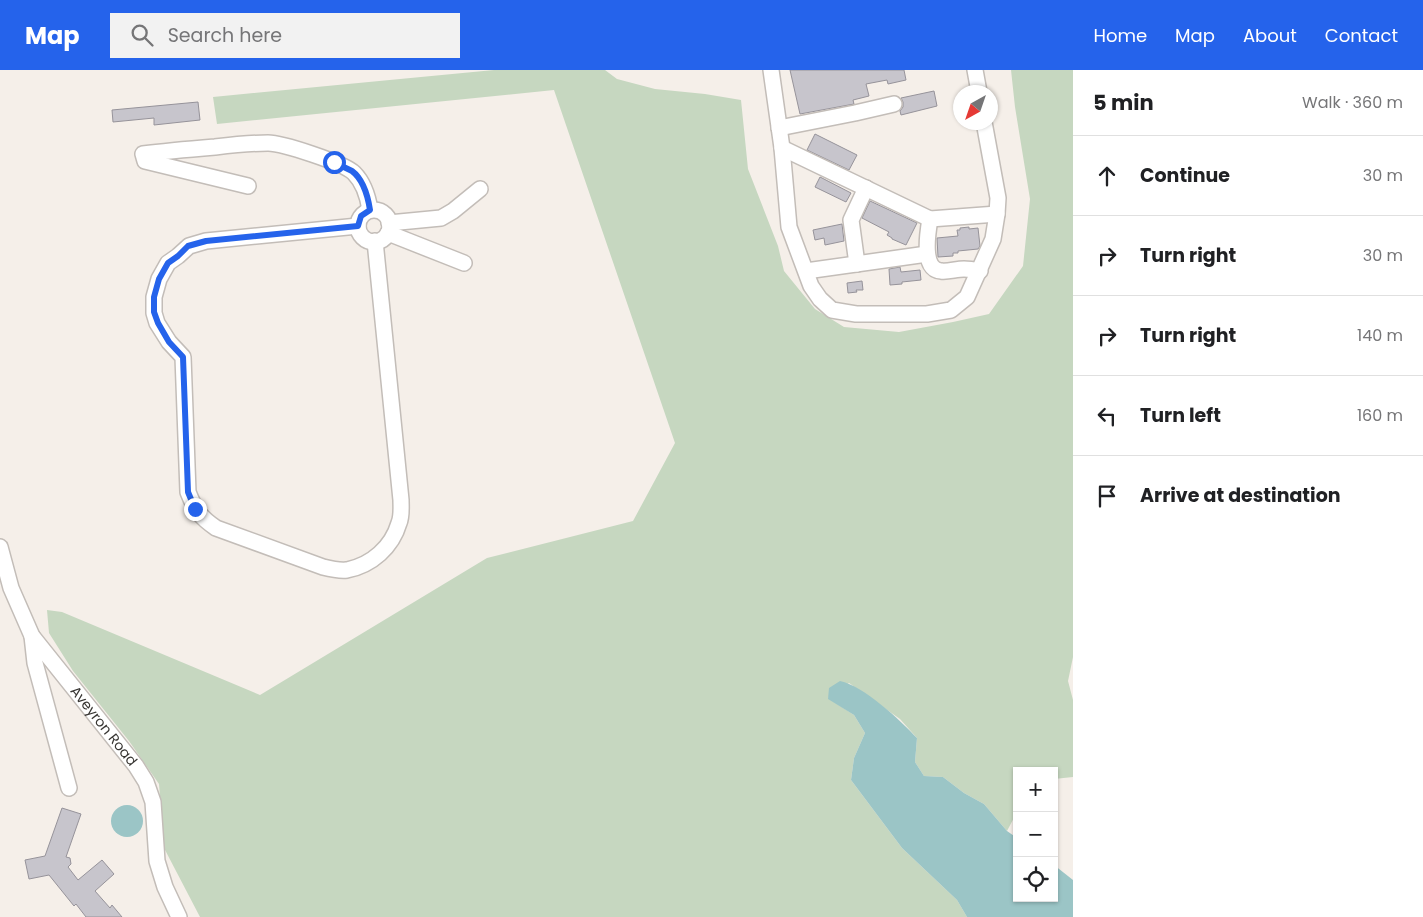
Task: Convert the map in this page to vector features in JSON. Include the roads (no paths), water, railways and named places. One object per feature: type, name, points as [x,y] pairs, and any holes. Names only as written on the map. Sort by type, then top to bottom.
[{"type":"street","points":[[771,70],[780,128],[789,228],[811,286],[820,299],[832,310],[856,314],[927,314],[951,310],[967,298],[993,239],[997,214],[998,198],[985,130]]},
{"type":"street","points":[[975,70],[978,85]]},
{"type":"street","points":[[780,128],[894,104]]},
{"type":"street","points":[[248,186],[145,161],[143,154],[229,145],[270,143],[334,162],[353,172],[364,187],[370,210]]},
{"type":"street","points":[[782,148],[930,219],[997,214]]},
{"type":"street","points":[[857,264],[851,220],[866,188]]},
{"type":"street","points":[[358,226],[206,241],[188,246],[168,263],[159,279],[154,297],[154,312],[158,323],[169,342],[183,357],[188,492],[195,509],[204,520],[216,528],[323,567],[346,570],[372,560],[386,548],[400,522],[401,500],[384,232],[388,218],[380,211],[375,210],[370,210],[361,216],[358,226],[362,236],[370,241],[384,232],[441,218],[453,211],[480,189]]},
{"type":"street","points":[[930,219],[927,254],[932,266],[936,270],[941,271],[964,269],[980,271]]},
{"type":"street","points":[[384,232],[464,263]]},
{"type":"street","points":[[806,271],[927,254]]},
{"type":"street","name":"Aveyron Road","points":[[0,547],[11,588],[32,636],[136,766],[146,782],[153,802],[157,861],[165,887],[179,917]]},
{"type":"street","points":[[32,636],[35,663],[69,788]]},
{"type":"water","points":[[840,681],[860,689],[870,696],[917,738],[915,762],[924,776],[943,777],[964,793],[984,804],[1007,831],[1013,835],[1013,902],[1058,902],[1058,868],[1073,880],[1073,917],[967,917],[957,900],[902,848],[851,780],[854,758],[865,733],[854,715],[828,699],[829,688]]},
{"type":"water","points":[[127,805],[133,806],[138,810],[142,815],[142,827],[138,832],[133,836],[127,837],[121,836],[116,832],[112,827],[111,821],[112,815],[116,810],[121,806]]}]
